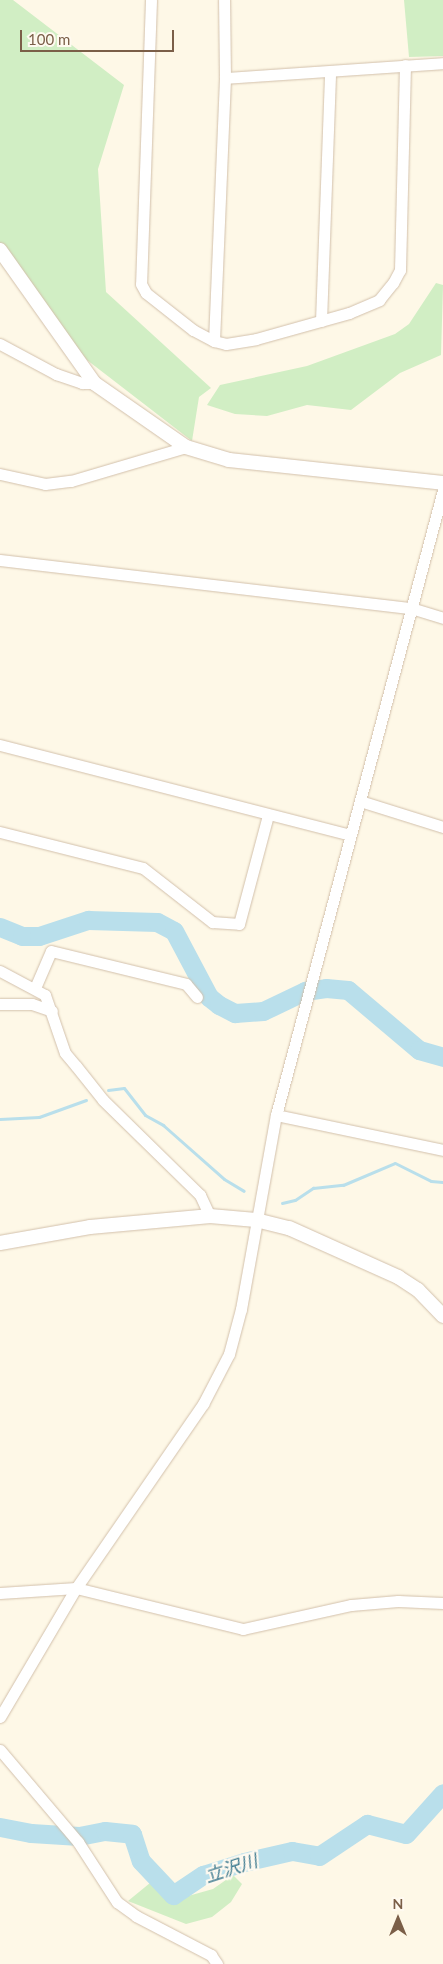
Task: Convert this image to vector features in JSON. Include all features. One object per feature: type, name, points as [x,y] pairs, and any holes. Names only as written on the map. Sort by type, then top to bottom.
[{"type":"street","points":[[151,0],[141,284],[146,293],[193,330],[214,341],[226,344],[256,339],[321,322],[379,300],[393,283],[400,270],[405,65]]},
{"type":"street","points":[[214,341],[225,78],[224,0]]},
{"type":"street","points":[[225,78],[443,63]]},
{"type":"street","points":[[321,322],[330,72]]},
{"type":"street","points":[[0,250],[94,383],[186,447],[229,460],[443,483]]},
{"type":"street","points":[[0,344],[56,374],[82,383],[94,383]]},
{"type":"street","points":[[0,474],[45,484],[71,481],[186,447]]},
{"type":"street","points":[[0,1717],[76,1588],[216,1382],[229,1354],[241,1309],[276,1115],[304,1004],[443,490]]},
{"type":"street","points":[[0,560],[411,608],[443,618]]},
{"type":"street","points":[[0,746],[350,835]]},
{"type":"street","points":[[360,801],[443,827]]},
{"type":"street","points":[[0,832],[143,868],[212,922],[239,924],[268,815]]},
{"type":"street","points":[[34,988],[51,951],[186,984],[197,996]]},
{"type":"street","points":[[0,971],[45,995],[66,1053],[121,1119],[200,1195],[210,1216]]},
{"type":"street","points":[[0,1004],[32,1004],[52,1011]]},
{"type":"street","points":[[276,1115],[443,1150]]},
{"type":"street","points":[[0,1243],[90,1228],[210,1216],[256,1220],[289,1228],[398,1277],[418,1290],[443,1316]]},
{"type":"street","points":[[0,1593],[76,1588],[243,1629],[351,1605],[398,1601],[443,1603]]},
{"type":"street","points":[[0,1750],[78,1842],[117,1902],[136,1916],[211,1955],[217,1964]]},
{"type":"green space","points":[[0,0],[13,0],[124,85],[98,169],[106,292],[211,388],[199,397],[192,441],[87,360],[0,257]]},
{"type":"green space","points":[[404,0],[443,0],[443,56],[409,57]]},
{"type":"green space","points":[[436,283],[443,285],[441,355],[400,373],[351,410],[307,405],[267,416],[235,414],[207,405],[220,385],[307,366],[395,334],[409,324]]},
{"type":"green space","points":[[233,1875],[242,1884],[231,1902],[212,1917],[186,1924],[128,1901],[150,1883],[174,1900],[213,1889]]},
{"type":"waterway","points":[[0,927],[22,936],[39,936],[88,920],[157,922],[174,931],[209,997],[219,1005],[235,1013],[263,1011],[305,991],[326,988],[348,990],[419,1050],[443,1057]]},
{"type":"waterway","points":[[108,1090],[124,1088],[145,1115],[163,1125],[224,1179],[244,1191]]},
{"type":"waterway","points":[[0,1119],[39,1117],[86,1100]]},
{"type":"waterway","points":[[282,1203],[295,1200],[313,1188],[343,1185],[395,1163],[431,1181],[443,1182]]},
{"type":"waterway","name":"立沢川","points":[[0,1827],[31,1833],[79,1836],[105,1831],[132,1834],[141,1861],[173,1895],[203,1875],[244,1862],[292,1851],[319,1856],[367,1824],[406,1834],[443,1793]]}]
